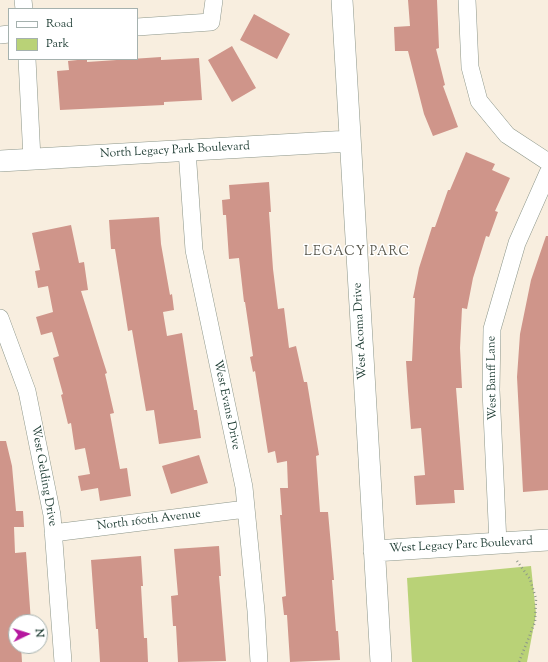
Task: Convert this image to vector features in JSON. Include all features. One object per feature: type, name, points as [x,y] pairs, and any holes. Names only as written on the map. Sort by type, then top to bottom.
[{"type":"street","points":[[138,27],[211,22],[214,0]]},
{"type":"street","name":"West Acoma Drive","points":[[342,0],[381,662]]},
{"type":"street","points":[[467,0],[470,67],[479,101],[507,135],[548,162]]},
{"type":"street","points":[[27,60],[32,159]]},
{"type":"street","name":"North Legacy Park Boulevard","points":[[0,161],[350,141]]},
{"type":"street","name":"West Evans Drive","points":[[187,150],[194,250],[244,487],[256,611],[259,662]]},
{"type":"street","name":"West Banff Lane","points":[[498,544],[491,390],[492,329],[517,243],[548,173]]},
{"type":"street","name":"West Gelding Drive","points":[[0,318],[27,391],[52,515],[63,662]]},
{"type":"street","name":"North 160th Avenue","points":[[53,533],[246,509]]},
{"type":"street","name":"West Legacy Parc Boulevard","points":[[374,551],[548,540]]},
{"type":"path","points":[[498,544],[520,564],[530,579],[536,600],[535,622],[519,662]]},
{"type":"green space","points":[[531,566],[536,614],[527,662],[412,662],[407,578]]},
{"type":"building","points":[[408,0],[437,0],[439,48],[436,49],[445,85],[443,86],[458,127],[433,136],[424,114],[408,51],[395,51],[394,27],[410,26]]},
{"type":"building","points":[[254,14],[290,34],[277,59],[240,40]]},
{"type":"building","points":[[232,46],[256,88],[232,102],[208,60]]},
{"type":"building","points":[[161,57],[161,60],[199,58],[202,100],[164,102],[164,105],[60,110],[57,71],[69,70],[68,61],[87,60],[87,62],[138,60],[138,59]]},
{"type":"building","points":[[466,152],[495,164],[492,170],[510,178],[495,211],[498,212],[489,237],[486,236],[473,278],[467,309],[462,308],[460,348],[462,388],[456,388],[464,490],[454,490],[455,503],[416,505],[414,476],[425,475],[421,428],[411,429],[408,391],[406,361],[412,361],[415,298],[413,298],[419,268],[432,227],[435,227],[448,190],[450,190]]},
{"type":"building","points":[[269,182],[271,212],[269,212],[273,269],[278,309],[284,308],[289,348],[296,346],[304,382],[307,382],[319,455],[316,456],[320,512],[328,512],[334,580],[332,580],[336,631],[338,631],[340,660],[290,662],[287,615],[284,615],[282,597],[286,596],[280,515],[282,515],[280,488],[288,488],[287,461],[277,463],[275,451],[268,453],[255,371],[253,372],[250,357],[253,356],[244,302],[239,258],[229,259],[226,215],[223,215],[222,200],[230,199],[229,185]]},
{"type":"building","points":[[159,217],[161,244],[174,310],[163,312],[167,336],[182,333],[194,410],[197,410],[201,438],[159,444],[154,410],[146,411],[132,330],[128,331],[115,249],[111,249],[109,220]]},
{"type":"building","points":[[71,225],[79,263],[84,262],[88,290],[81,291],[107,373],[105,374],[114,413],[110,414],[120,469],[127,468],[131,496],[100,501],[98,488],[81,491],[78,476],[90,474],[85,448],[75,450],[71,423],[68,424],[61,395],[63,394],[53,358],[59,356],[52,332],[41,335],[36,317],[53,312],[48,286],[38,288],[35,271],[40,270],[32,233]]},
{"type":"building","points":[[546,236],[548,236],[548,490],[523,492],[517,377],[520,334],[531,280]]},
{"type":"building","points":[[0,441],[6,441],[12,466],[16,511],[23,511],[24,527],[14,527],[15,553],[26,552],[30,614],[8,614],[8,654],[22,654],[22,662],[0,662]]},
{"type":"building","points":[[199,455],[208,483],[171,494],[162,466]]},
{"type":"building","points":[[219,546],[221,576],[219,576],[226,661],[178,662],[176,626],[173,626],[171,596],[178,595],[174,549]]},
{"type":"building","points":[[141,556],[144,638],[147,638],[148,662],[100,662],[91,560]]},
{"type":"district","name":"LEGACY PARC","points":[[357,253]]}]
